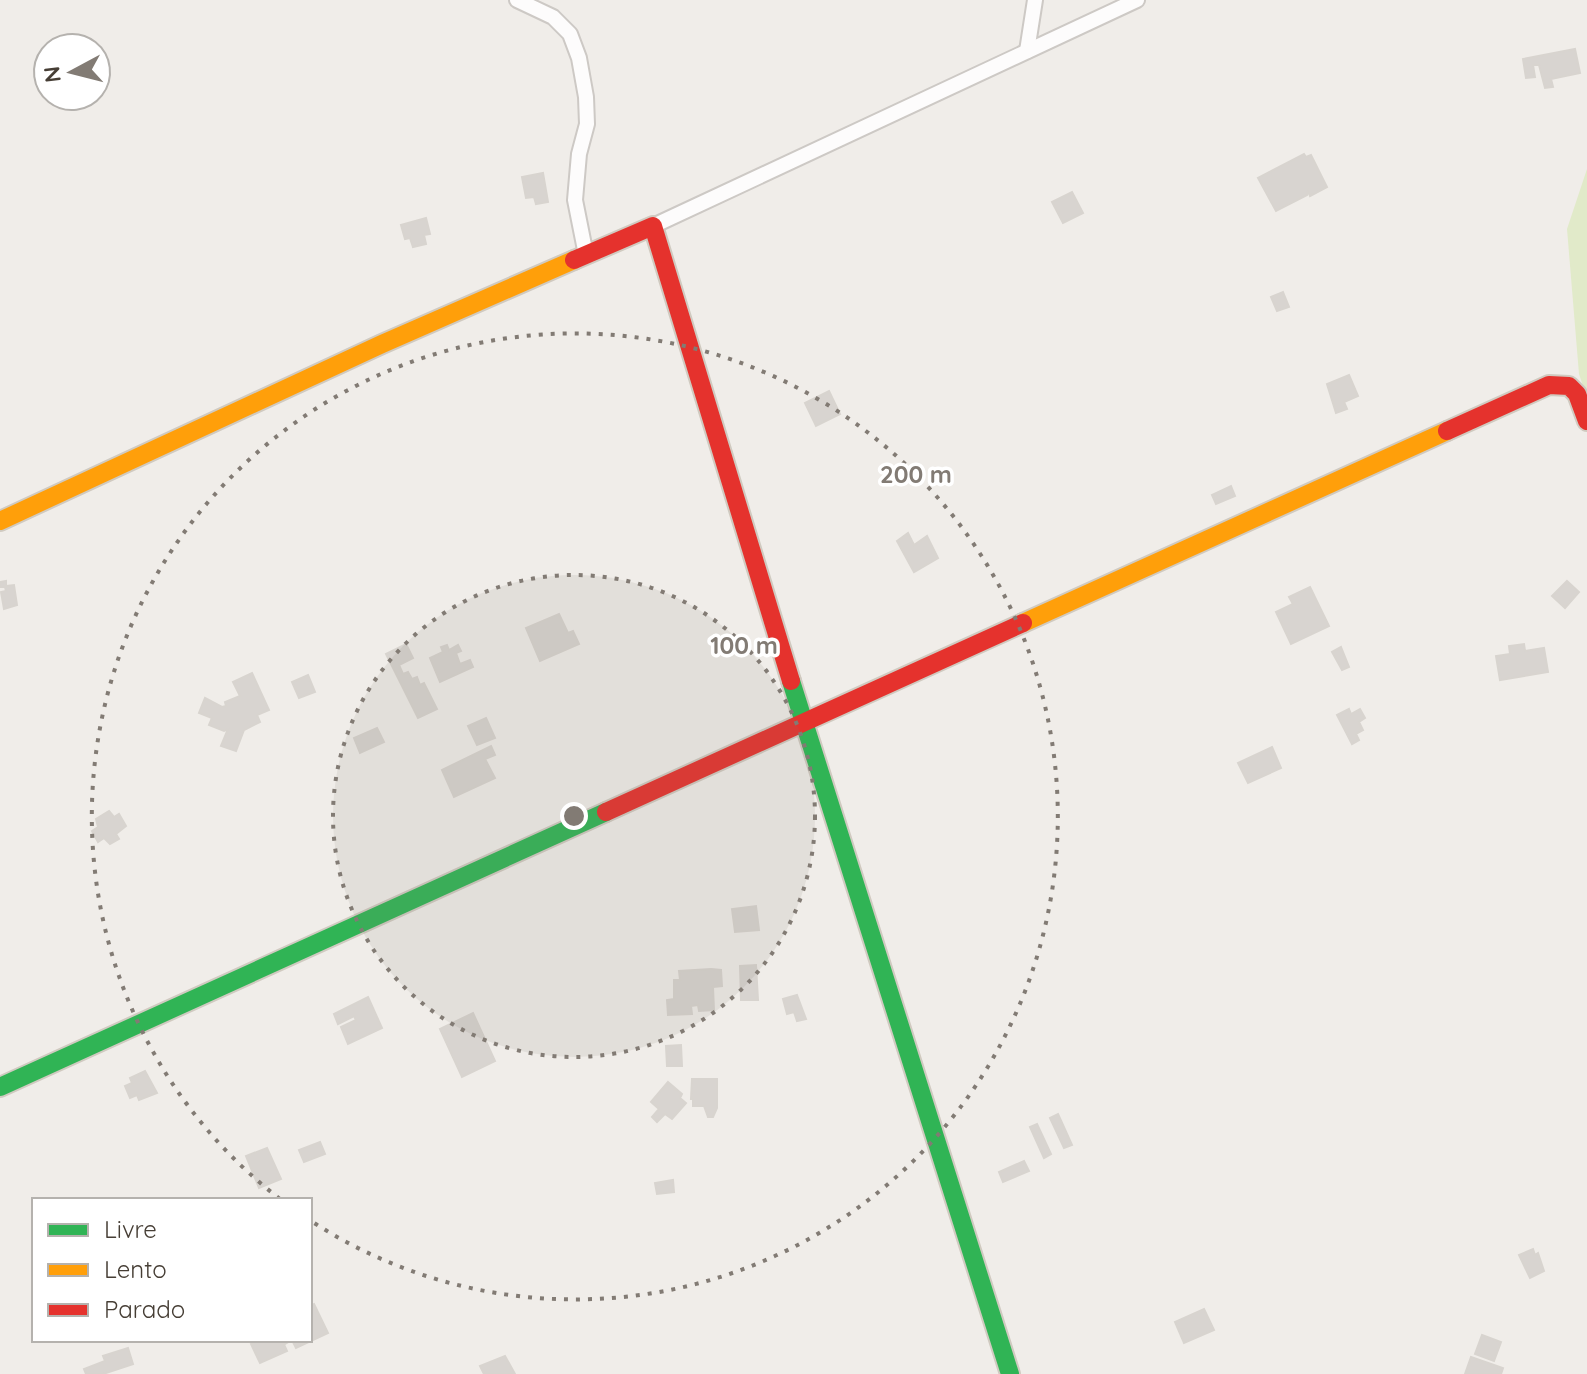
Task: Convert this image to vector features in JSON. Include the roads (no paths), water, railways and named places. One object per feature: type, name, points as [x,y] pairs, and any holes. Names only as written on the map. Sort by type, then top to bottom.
[{"type":"street","points":[[517,0],[553,17],[570,34],[579,58],[587,124],[579,154],[575,200],[586,255]]},
{"type":"street","points":[[1027,51],[1035,0]]},
{"type":"street","points":[[0,521],[382,344],[653,226],[1137,0]]},
{"type":"street","points":[[653,226],[804,724],[1010,1374]]},
{"type":"street","points":[[0,1087],[1549,385],[1569,386],[1577,394],[1587,421]]}]
